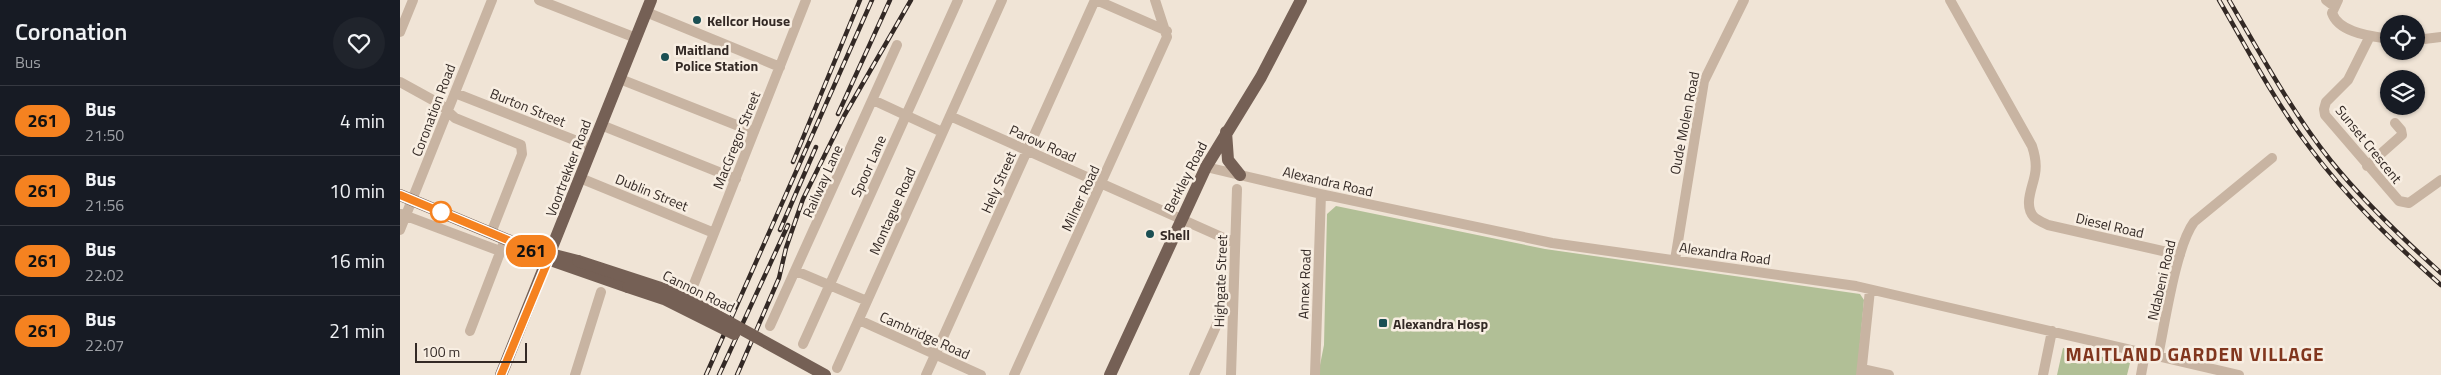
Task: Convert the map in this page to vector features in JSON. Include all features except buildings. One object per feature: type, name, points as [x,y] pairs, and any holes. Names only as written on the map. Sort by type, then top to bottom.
[{"type":"main road","name":"Berkley Road","points":[[1110,375],[1206,167],[1261,77],[1301,0]]},
{"type":"main road","name":"Voortrekker Road","points":[[501,375],[649,6]]},
{"type":"main road","points":[[1226,132],[1228,160],[1240,175]]},
{"type":"main road","name":"Cannon Road","points":[[400,195],[527,248],[577,265],[676,293],[825,375]]},
{"type":"main road","name":"Cannon Road","points":[[577,265],[683,308],[808,375]]},
{"type":"street","points":[[400,32],[413,0]]},
{"type":"street","name":"Coronation Road","points":[[400,230],[403,215],[412,200],[492,0]]},
{"type":"street","points":[[539,0],[636,38]]},
{"type":"street","name":"MacGregor Street","points":[[692,290],[806,0]]},
{"type":"street","name":"Spoor Lane","points":[[803,344],[958,0]]},
{"type":"street","name":"Montague Road","points":[[837,368],[1002,0]]},
{"type":"street","points":[[1096,0],[1167,31]]},
{"type":"street","name":"Hely Street","points":[[926,375],[1096,0]]},
{"type":"street","points":[[1155,0],[1167,31]]},
{"type":"street","name":"Oude Molen Road","points":[[1675,260],[1704,81],[1744,0]]},
{"type":"street","name":"Diesel Road","points":[[1950,0],[2032,146],[2036,159],[2036,173],[2029,198],[2034,218],[2048,225],[2180,255]]},
{"type":"street","points":[[2333,2],[2334,17],[2342,26],[2380,38]]},
{"type":"street","points":[[649,6],[780,67]]},
{"type":"street","name":"Milner Road","points":[[1014,375],[1102,184],[1167,37],[1167,31]]},
{"type":"street","name":"Sunset Crescent","points":[[2370,36],[2348,80],[2326,102],[2325,115],[2367,166],[2404,204],[2414,200],[2441,180]]},
{"type":"street","points":[[2425,39],[2441,37]]},
{"type":"street","name":"Railway Lane","points":[[770,326],[897,46]]},
{"type":"street","points":[[620,79],[754,132]]},
{"type":"street","points":[[400,82],[440,104],[455,118],[516,143],[523,149],[491,233]]},
{"type":"street","name":"Burton Street","points":[[455,93],[592,147]]},
{"type":"street","points":[[873,100],[942,132]]},
{"type":"street","name":"Parow Road","points":[[950,116],[1235,243]]},
{"type":"street","points":[[2367,166],[2402,135],[2401,130],[2395,123]]},
{"type":"street","points":[[601,125],[736,179]]},
{"type":"street","name":"Ndabeni Road","points":[[2158,356],[2180,255],[2188,230],[2194,222],[2272,158]]},
{"type":"street","name":"Alexandra Road","points":[[1206,167],[1321,194],[1552,243],[1870,290],[2238,375]]},
{"type":"street","name":"Dublin Street","points":[[580,178],[714,233]]},
{"type":"street","name":"Highgate Street","points":[[1231,375],[1236,189]]},
{"type":"street","name":"Annex Road","points":[[1315,375],[1321,194]]},
{"type":"street","points":[[403,215],[500,251]]},
{"type":"street","points":[[470,331],[506,239]]},
{"type":"street","points":[[796,272],[867,302]]},
{"type":"street","points":[[1870,290],[1862,372],[1889,375]]},
{"type":"street","points":[[575,375],[601,292]]},
{"type":"street","points":[[1194,375],[1223,311],[1233,300]]},
{"type":"street","name":"Cambridge Road","points":[[858,320],[981,375]]},
{"type":"street","points":[[2043,375],[2052,331]]},
{"type":"street","points":[[2141,375],[2145,353]]},
{"type":"green space","points":[[1336,206],[1545,249],[1860,294],[1864,300],[1857,375],[1318,375],[1324,345],[1327,214]]},
{"type":"green space","points":[[2063,348],[2130,363],[2127,375],[2057,375]]},
{"type":"railway","points":[[793,162],[860,0]]},
{"type":"railway","points":[[706,375],[872,0]]},
{"type":"railway","points":[[838,114],[890,0]]},
{"type":"railway","points":[[737,375],[779,278],[786,248],[803,199],[844,116],[911,0]]},
{"type":"railway","points":[[2219,0],[2285,112],[2325,167],[2372,220],[2441,285]]},
{"type":"railway","points":[[2229,0],[2290,103],[2331,161],[2384,219],[2441,273]]},
{"type":"railway","points":[[780,230],[816,147]]},
{"type":"railway","points":[[719,375],[788,225]]},
{"type":"bus line","name":"261","points":[[400,195],[527,248],[548,261],[501,375]]},
{"type":"place","name":"Kellcor House","points":[[697,20]]},
{"type":"place","name":"Maitland Police Station","points":[[665,57]]},
{"type":"place","name":"Shell","points":[[1150,234]]},
{"type":"place","name":"Alexandra Hosp","points":[[1383,323]]},
{"type":"district","name":"MAITLAND GARDEN VILLAGE","points":[[2195,353]]}]
